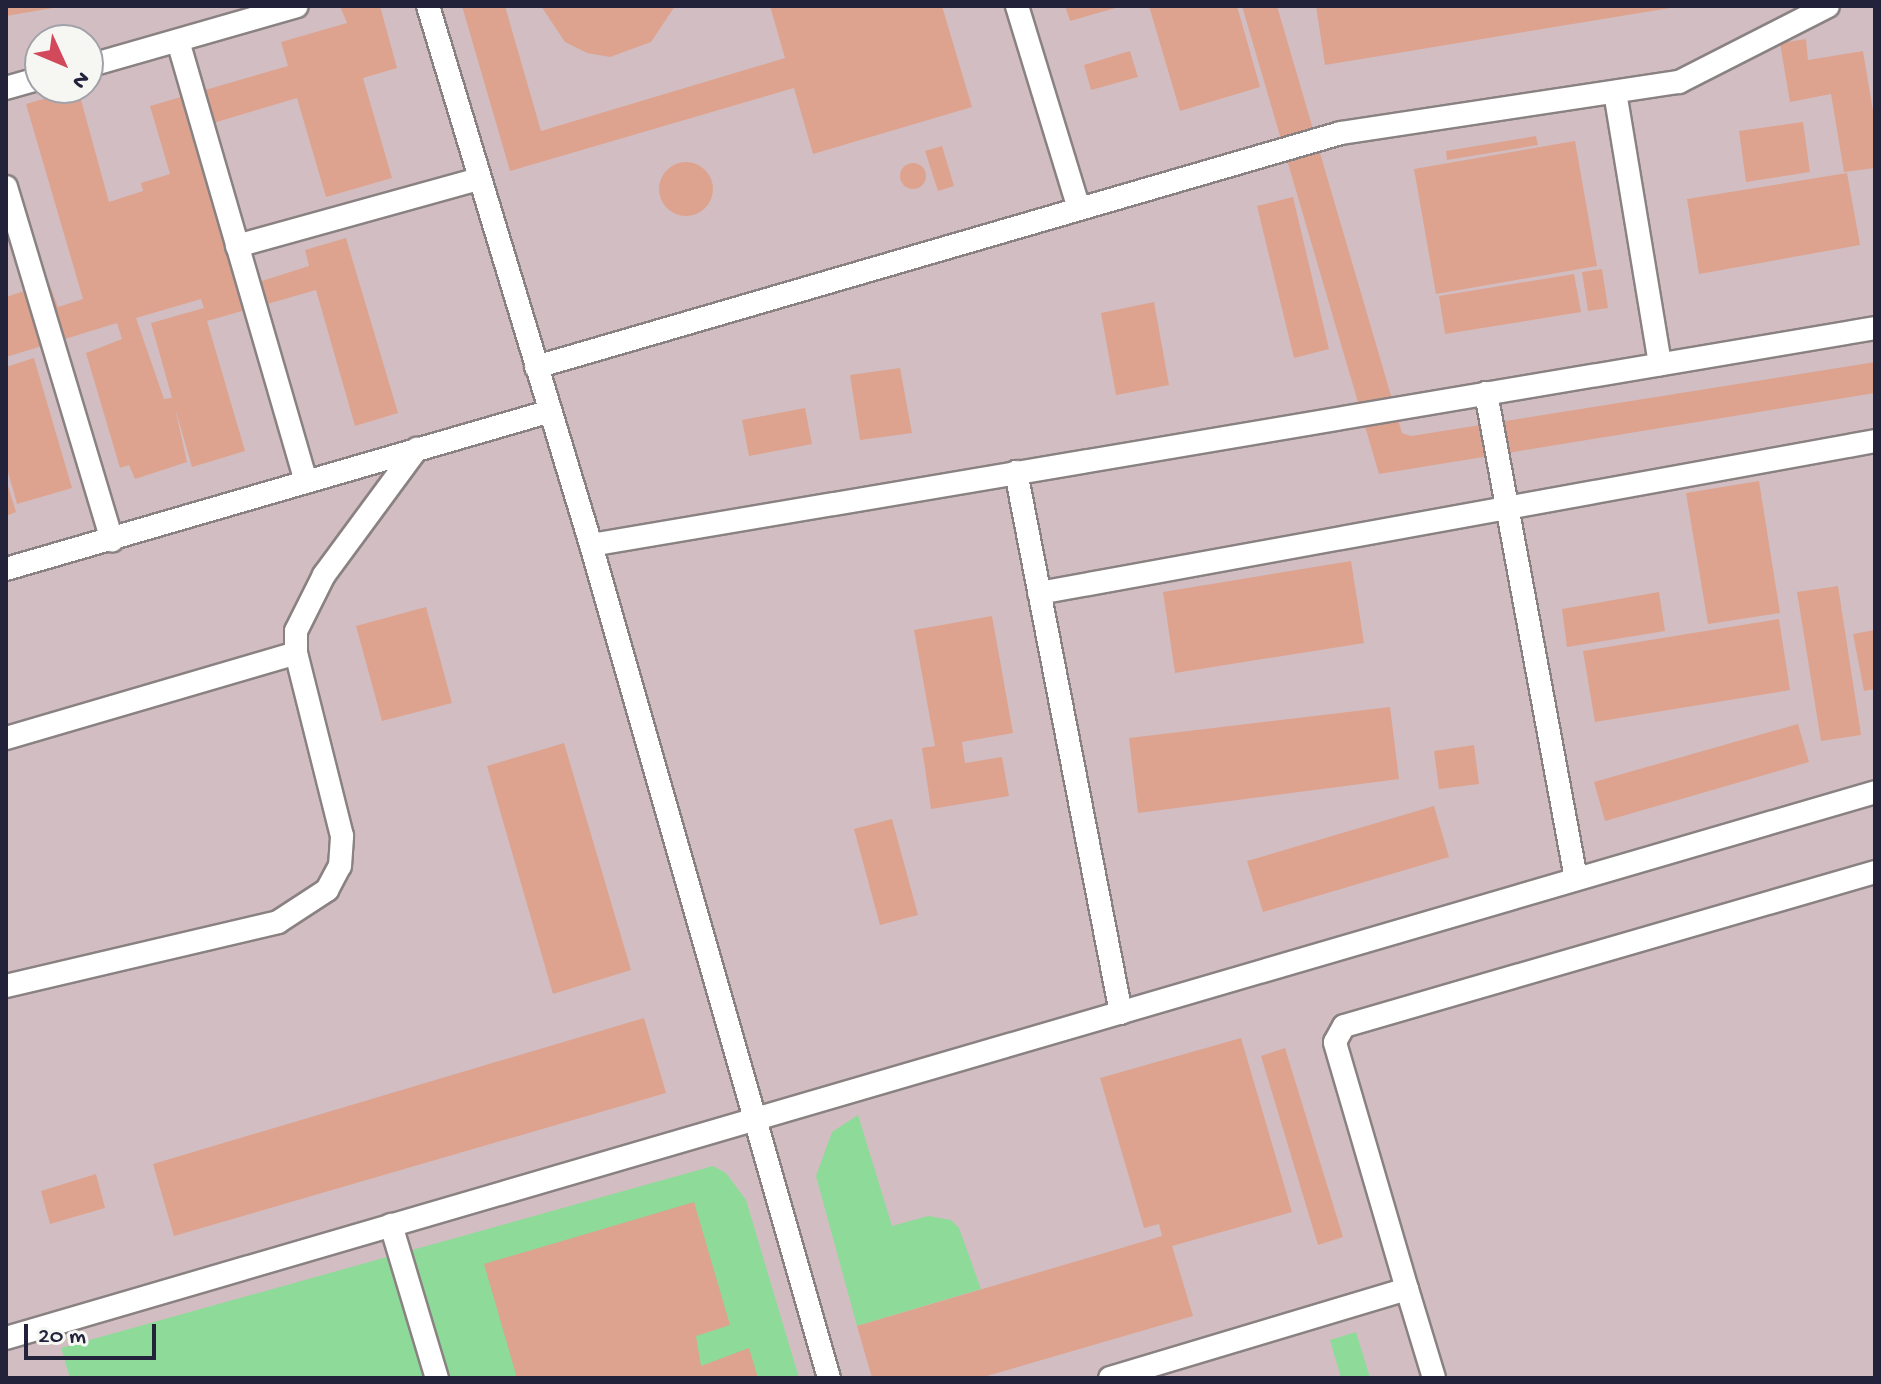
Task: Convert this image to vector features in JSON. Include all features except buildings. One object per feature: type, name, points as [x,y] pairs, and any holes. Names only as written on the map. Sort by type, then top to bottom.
[{"type":"lane","points":[[104,62],[297,6]]},
{"type":"lane","points":[[428,6],[591,545],[829,1378]]},
{"type":"lane","points":[[1017,6],[1079,209]]},
{"type":"lane","points":[[536,367],[1341,133],[1679,82],[1828,6]]},
{"type":"lane","points":[[178,41],[306,482]]},
{"type":"lane","points":[[1615,92],[1660,364]]},
{"type":"lane","points":[[237,246],[478,179]]},
{"type":"lane","points":[[6,187],[112,540]]},
{"type":"lane","points":[[591,545],[1875,328]]},
{"type":"lane","points":[[1486,393],[1576,878]]},
{"type":"lane","points":[[6,569],[551,411]]},
{"type":"lane","points":[[1039,593],[1508,511],[1875,441]]},
{"type":"lane","points":[[6,986],[278,922],[327,890],[340,866],[342,836],[296,653],[300,621],[324,575],[417,449]]},
{"type":"lane","points":[[1016,472],[1121,1013]]},
{"type":"lane","points":[[6,738],[296,653]]},
{"type":"lane","points":[[6,1338],[1875,792]]},
{"type":"lane","points":[[1434,1378],[1335,1042],[1344,1026],[1875,872]]},
{"type":"lane","points":[[391,1225],[437,1378]]},
{"type":"lane","points":[[1110,1378],[1407,1289]]},
{"type":"shaded area","points":[[6,6],[1875,6],[1875,1378],[6,1378]]},
{"type":"green space","points":[[858,1115],[892,1226],[928,1216],[951,1220],[959,1228],[981,1289],[857,1326],[816,1176],[832,1132]]},
{"type":"green space","points":[[713,1166],[726,1173],[746,1200],[799,1378],[70,1378],[61,1348]]},
{"type":"green space","points":[[1356,1332],[1370,1378],[1341,1378],[1330,1340]]}]
